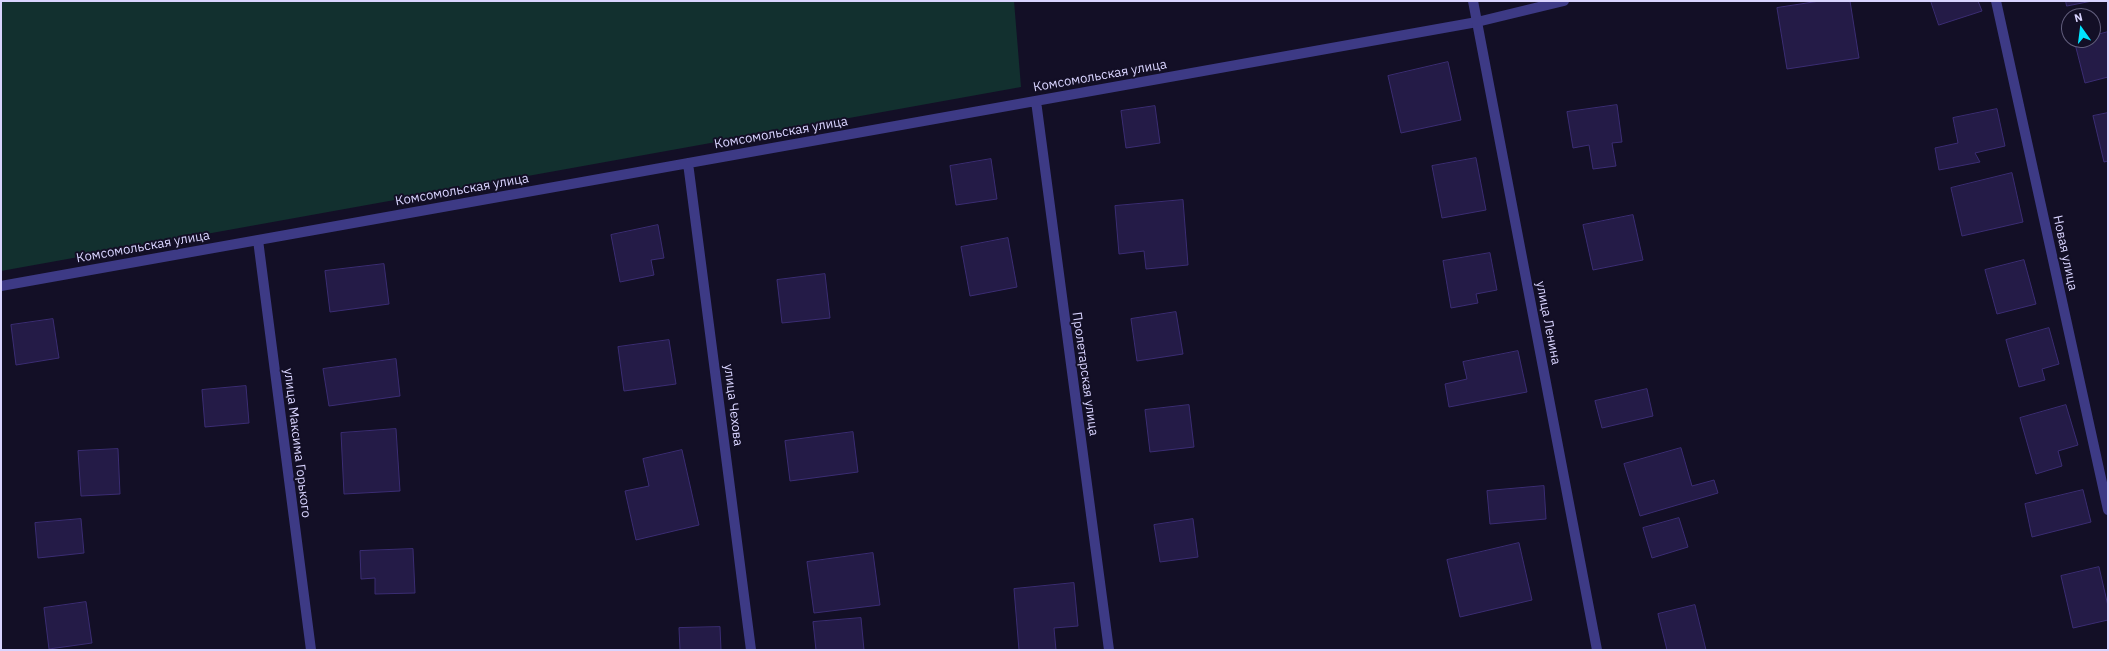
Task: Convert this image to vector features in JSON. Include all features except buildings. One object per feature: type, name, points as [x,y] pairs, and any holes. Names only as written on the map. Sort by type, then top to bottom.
[{"type":"street","name":"улица Ленина","points":[[1473,1],[1597,650]]},
{"type":"street","name":"Комсомольская улица","points":[[1,286],[1476,22],[1564,1]]},
{"type":"street","name":"Новая улица","points":[[1996,1],[2108,510]]},
{"type":"street","name":"Пролетарская улица","points":[[1036,101],[1109,650]]},
{"type":"street","name":"улица Чехова","points":[[688,163],[751,650]]},
{"type":"street","name":"улица Максима Горького","points":[[258,240],[311,650]]},
{"type":"green space","points":[[1,1],[1014,1],[1021,87],[1,271]]}]
